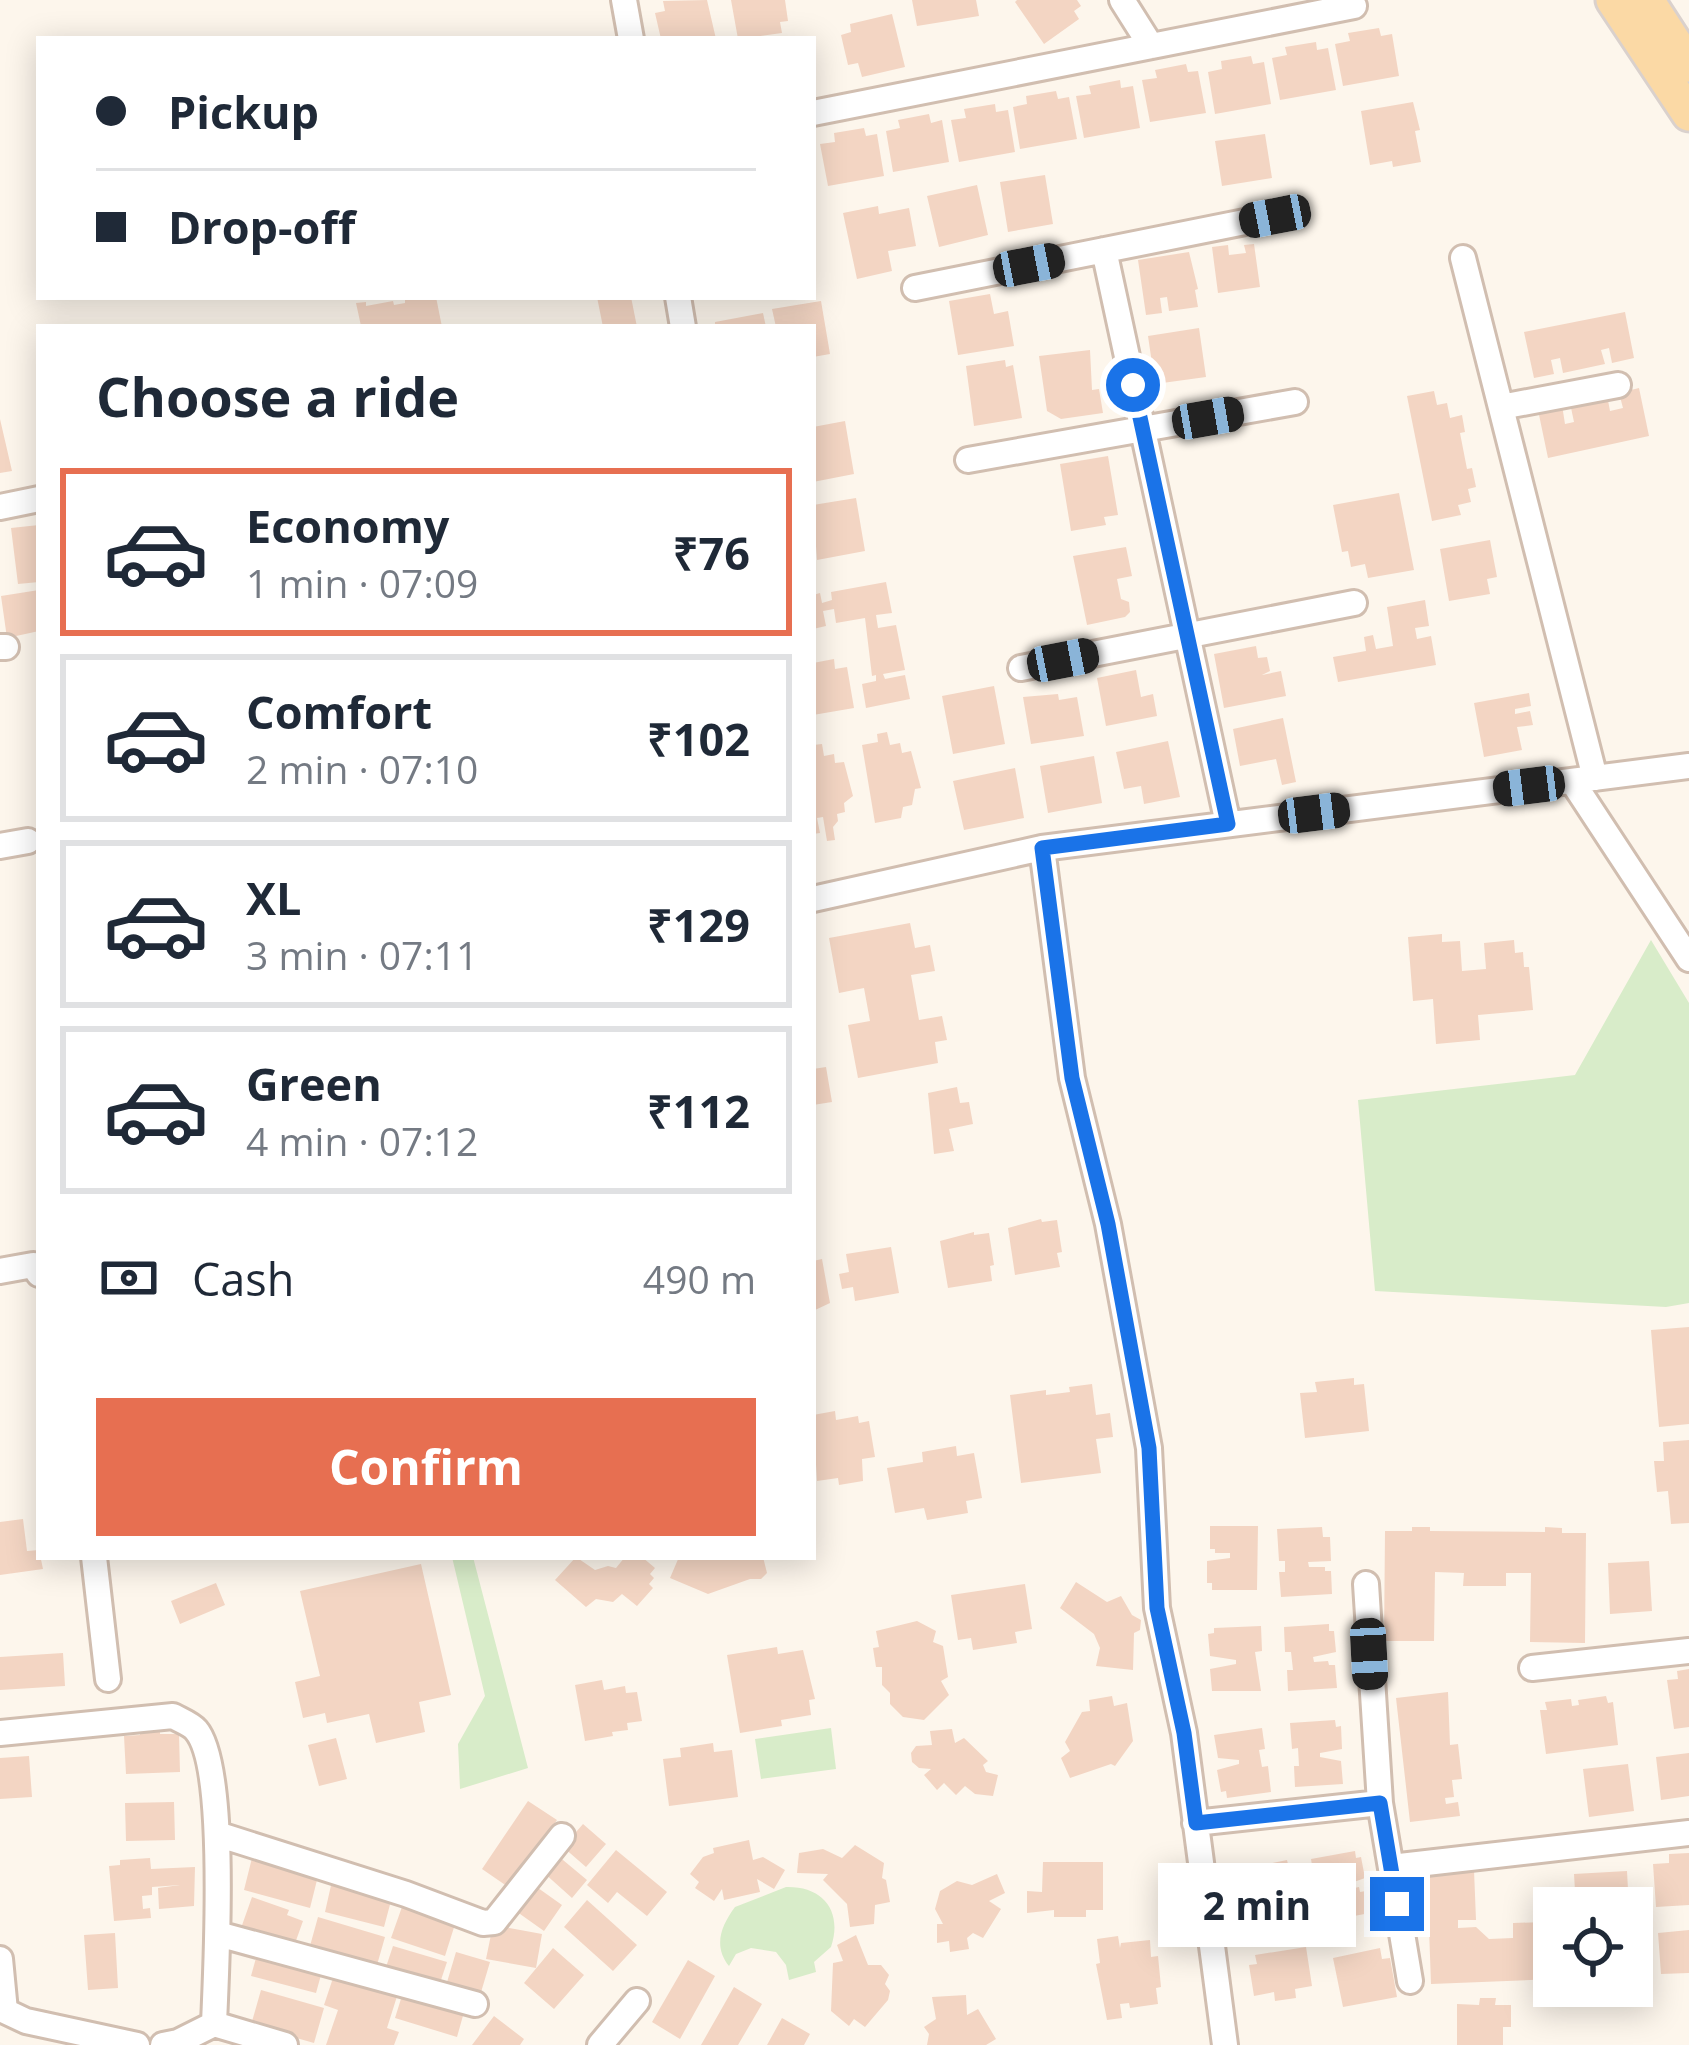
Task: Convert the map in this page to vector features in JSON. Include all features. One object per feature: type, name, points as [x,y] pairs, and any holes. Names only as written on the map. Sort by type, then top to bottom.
[{"type":"main road","points":[[1613,0],[1689,114]]},
{"type":"main road","points":[[1647,0],[1689,65]]},
{"type":"street","points":[[624,0],[630,36]]},
{"type":"street","points":[[1122,0],[1151,46]]},
{"type":"street","points":[[816,112],[1354,6],[1350,0]]},
{"type":"street","points":[[915,288],[1275,216]]},
{"type":"street","points":[[1105,250],[1228,824]]},
{"type":"street","points":[[1462,257],[1501,407],[1584,779],[1689,958]]},
{"type":"street","points":[[1501,407],[1618,385]]},
{"type":"street","points":[[968,460],[1295,402]]},
{"type":"street","points":[[0,507],[36,500]]},
{"type":"street","points":[[1022,668],[1354,603]]},
{"type":"street","points":[[816,898],[1042,848],[1689,766]]},
{"type":"street","points":[[0,846],[28,841]]},
{"type":"street","points":[[1042,848],[1072,1078],[1108,1224],[1149,1448],[1157,1608],[1184,1733],[1225,2045]]},
{"type":"street","points":[[0,1270],[32,1265],[36,1270]]},
{"type":"street","points":[[94,1560],[108,1678]]},
{"type":"street","points":[[1366,1584],[1380,1803],[1410,1981]]},
{"type":"street","points":[[1532,1669],[1689,1651]]},
{"type":"street","points":[[0,1733],[173,1716],[196,1730],[205,1748],[218,1834],[214,2024]]},
{"type":"street","points":[[1196,1823],[1380,1803]]},
{"type":"street","points":[[1391,1867],[1689,1833]]},
{"type":"street","points":[[218,1834],[483,1923],[494,1922],[562,1836]]},
{"type":"street","points":[[218,1934],[475,2004]]},
{"type":"street","points":[[0,1960],[5,2011],[26,2021],[136,2045]]},
{"type":"street","points":[[600,2045],[638,2001]]},
{"type":"street","points":[[164,2045],[214,2024],[285,2045]]},
{"type":"green space","points":[[1651,940],[1689,1003],[1689,1303],[1666,1307],[1375,1291],[1358,1100],[1575,1075]]},
{"type":"green space","points":[[453,1560],[474,1560],[528,1768],[460,1789],[458,1744],[485,1696]]},
{"type":"green space","points":[[831,1728],[836,1769],[761,1779],[755,1739]]},
{"type":"green space","points":[[786,1887],[820,1896],[832,1912],[831,1947],[814,1962],[816,1972],[789,1980],[776,1952],[751,1948],[736,1954],[729,1966],[721,1951],[721,1936],[735,1907]]},
{"type":"building","points":[[707,0],[715,36],[660,36],[655,13],[665,11],[663,1]]},
{"type":"building","points":[[731,0],[785,0],[788,21],[780,22],[782,33],[737,36]]},
{"type":"building","points":[[912,0],[976,0],[979,16],[917,26]]},
{"type":"building","points":[[1017,0],[1077,0],[1081,6],[1074,11],[1079,19],[1044,44]]},
{"type":"building","points":[[892,14],[905,67],[862,77],[858,63],[848,65],[841,35],[851,32],[850,24]]},
{"type":"building","points":[[1379,28],[1381,36],[1392,34],[1399,76],[1343,86],[1335,44],[1350,41],[1348,33]]},
{"type":"building","points":[[1316,42],[1317,50],[1328,48],[1336,90],[1280,100],[1272,58],[1287,55],[1285,47]]},
{"type":"building","points":[[1251,56],[1253,64],[1264,62],[1271,104],[1215,114],[1208,72],[1222,69],[1221,61]]},
{"type":"building","points":[[1186,64],[1188,72],[1198,71],[1206,113],[1150,122],[1142,80],[1157,78],[1155,70]]},
{"type":"building","points":[[1120,80],[1121,88],[1133,86],[1140,128],[1084,138],[1076,96],[1091,94],[1089,86]]},
{"type":"building","points":[[1056,91],[1058,99],[1069,97],[1077,139],[1020,149],[1013,107],[1027,104],[1026,96]]},
{"type":"building","points":[[1413,102],[1421,162],[1370,165],[1361,111]]},
{"type":"building","points":[[995,104],[996,112],[1008,110],[1015,152],[959,162],[951,120],[966,118],[964,109]]},
{"type":"building","points":[[929,114],[931,123],[942,120],[949,162],[893,172],[886,131],[900,128],[898,120]]},
{"type":"building","points":[[864,128],[866,136],[877,134],[884,176],[828,186],[820,144],[835,142],[834,133]]},
{"type":"building","points":[[1265,134],[1272,178],[1222,186],[1215,141]]},
{"type":"building","points":[[1045,175],[1053,224],[1008,232],[1000,182]]},
{"type":"building","points":[[977,185],[988,235],[939,247],[927,196]]},
{"type":"building","points":[[878,206],[879,214],[909,208],[916,246],[888,251],[892,271],[857,279],[843,213]]},
{"type":"building","points":[[1254,244],[1260,287],[1218,293],[1212,247],[1228,245],[1229,255],[1246,253],[1244,245]]},
{"type":"building","points":[[1189,252],[1198,307],[1169,311],[1167,297],[1160,298],[1162,313],[1146,315],[1138,260]]},
{"type":"building","points":[[990,294],[994,314],[1008,311],[1014,346],[958,355],[949,301]]},
{"type":"building","points":[[437,300],[441,324],[361,324],[356,303]]},
{"type":"building","points":[[598,300],[632,300],[636,324],[602,324]]},
{"type":"building","points":[[821,301],[830,354],[816,356],[816,324],[775,324],[772,309]]},
{"type":"building","points":[[1625,312],[1634,358],[1612,363],[1609,348],[1601,350],[1605,364],[1563,373],[1560,358],[1551,360],[1554,374],[1534,378],[1524,332]]},
{"type":"building","points":[[763,313],[765,324],[715,324]]},
{"type":"building","points":[[1199,328],[1206,377],[1155,384],[1148,336]]},
{"type":"building","points":[[1090,350],[1092,390],[1099,389],[1103,413],[1061,419],[1047,411],[1039,356]]},
{"type":"building","points":[[1005,360],[1006,367],[1013,365],[1022,418],[974,426],[966,366]]},
{"type":"building","points":[[1639,388],[1649,436],[1548,458],[1538,410],[1562,405],[1565,424],[1574,422],[1570,403],[1607,395],[1610,411],[1623,408],[1619,393]]},
{"type":"building","points":[[1434,391],[1437,405],[1447,403],[1450,418],[1462,415],[1465,432],[1460,433],[1467,469],[1472,468],[1476,487],[1468,489],[1471,502],[1458,505],[1461,515],[1432,521],[1407,396]]},
{"type":"building","points":[[0,419],[12,471],[0,473]]},
{"type":"building","points":[[845,421],[854,474],[816,481],[816,426]]},
{"type":"building","points":[[1108,456],[1118,515],[1104,517],[1106,525],[1071,531],[1060,464]]},
{"type":"building","points":[[1399,493],[1414,570],[1368,578],[1365,564],[1351,567],[1348,551],[1342,552],[1333,505]]},
{"type":"building","points":[[856,498],[865,551],[817,560],[816,505]]},
{"type":"building","points":[[36,525],[36,582],[18,584],[11,528]]},
{"type":"building","points":[[1490,540],[1497,577],[1487,579],[1490,594],[1449,601],[1440,549]]},
{"type":"building","points":[[1126,547],[1132,576],[1117,579],[1121,599],[1129,602],[1130,612],[1087,625],[1073,556]]},
{"type":"building","points":[[886,582],[892,613],[876,615],[878,628],[896,625],[905,670],[883,674],[885,679],[905,675],[910,699],[866,708],[862,684],[876,681],[876,675],[872,676],[865,618],[836,623],[834,609],[823,611],[826,626],[816,628],[816,594],[820,593],[822,603],[832,600],[831,592]]},
{"type":"building","points":[[36,590],[36,632],[7,638],[1,596]]},
{"type":"building","points":[[1425,600],[1429,626],[1415,628],[1417,639],[1431,636],[1436,665],[1338,682],[1333,657],[1366,651],[1364,637],[1373,635],[1376,649],[1393,646],[1387,607]]},
{"type":"building","points":[[1256,646],[1258,658],[1267,657],[1270,671],[1262,675],[1281,671],[1286,696],[1224,708],[1214,654]]},
{"type":"building","points":[[834,659],[835,669],[847,667],[854,708],[816,714],[816,662]]},
{"type":"building","points":[[1136,670],[1141,697],[1153,694],[1157,716],[1106,726],[1097,678]]},
{"type":"building","points":[[994,686],[1005,744],[953,754],[942,696]]},
{"type":"building","points":[[1529,693],[1531,706],[1515,709],[1515,714],[1530,711],[1533,725],[1517,727],[1522,750],[1484,757],[1474,703]]},
{"type":"building","points":[[1058,694],[1059,700],[1077,697],[1084,736],[1031,744],[1023,697]]},
{"type":"building","points":[[1283,718],[1296,782],[1282,785],[1276,759],[1240,766],[1233,729]]},
{"type":"building","points":[[887,732],[890,745],[900,743],[902,753],[911,751],[921,788],[915,789],[912,805],[903,807],[901,818],[875,823],[862,745],[878,742],[877,734]]},
{"type":"building","points":[[1168,741],[1180,797],[1144,804],[1141,786],[1124,789],[1116,752]]},
{"type":"building","points":[[822,744],[824,756],[834,754],[835,763],[844,762],[853,796],[844,803],[845,812],[837,814],[835,840],[827,841],[823,817],[817,818],[820,833],[816,834],[816,745]]},
{"type":"building","points":[[1094,756],[1102,803],[1048,813],[1040,766]]},
{"type":"building","points":[[1015,768],[1024,818],[964,830],[953,781]]},
{"type":"building","points":[[910,923],[915,948],[930,945],[935,971],[911,975],[919,1020],[942,1016],[947,1040],[935,1042],[938,1063],[858,1078],[848,1025],[870,1021],[864,988],[839,993],[829,938]]},
{"type":"building","points":[[1442,934],[1442,942],[1460,941],[1462,971],[1486,969],[1484,943],[1514,940],[1515,953],[1523,952],[1524,967],[1529,967],[1533,1010],[1478,1015],[1480,1040],[1436,1044],[1433,999],[1413,1001],[1408,937]]},
{"type":"building","points":[[826,1067],[832,1102],[816,1105],[816,1069]]},
{"type":"building","points":[[957,1087],[960,1103],[969,1102],[973,1124],[949,1129],[954,1151],[934,1154],[928,1093]]},
{"type":"building","points":[[1057,1220],[1060,1267],[1015,1275],[1008,1228]]},
{"type":"building","points":[[989,1233],[992,1281],[948,1288],[940,1241]]},
{"type":"building","points":[[891,1247],[899,1293],[855,1301],[853,1287],[842,1289],[839,1274],[849,1272],[846,1254]]},
{"type":"building","points":[[822,1259],[830,1303],[816,1310],[816,1260]]},
{"type":"building","points":[[1689,1327],[1689,1424],[1659,1427],[1651,1330]]},
{"type":"building","points":[[1354,1378],[1354,1385],[1364,1384],[1369,1431],[1305,1438],[1300,1393],[1317,1392],[1315,1382]]},
{"type":"building","points":[[1092,1384],[1096,1415],[1110,1413],[1113,1437],[1096,1439],[1101,1473],[1021,1483],[1010,1395],[1070,1392],[1069,1387]]},
{"type":"building","points":[[835,1411],[836,1420],[858,1416],[859,1423],[869,1421],[875,1457],[862,1459],[863,1481],[839,1485],[838,1478],[817,1481],[816,1414]]},
{"type":"building","points":[[1689,1440],[1689,1523],[1671,1524],[1668,1491],[1657,1492],[1654,1461],[1664,1461],[1663,1442]]},
{"type":"building","points":[[956,1446],[957,1456],[974,1453],[982,1498],[966,1501],[968,1513],[927,1520],[924,1508],[895,1513],[887,1468],[923,1462],[922,1452]]},
{"type":"building","points":[[23,1519],[27,1551],[36,1550],[43,1569],[0,1575],[0,1522]]},
{"type":"building","points":[[1210,1526],[1258,1526],[1257,1590],[1212,1590],[1212,1583],[1207,1583],[1207,1561],[1230,1558],[1230,1553],[1210,1549]]},
{"type":"building","points":[[1322,1527],[1323,1537],[1330,1537],[1331,1561],[1308,1562],[1309,1567],[1331,1571],[1332,1594],[1281,1597],[1279,1572],[1285,1572],[1285,1561],[1279,1561],[1277,1529]]},
{"type":"building","points":[[1412,1527],[1545,1532],[1545,1527],[1586,1533],[1585,1643],[1530,1642],[1531,1573],[1506,1573],[1506,1586],[1463,1586],[1464,1573],[1435,1572],[1434,1641],[1384,1641],[1385,1531],[1412,1531]]},
{"type":"building","points":[[573,1560],[595,1570],[616,1568],[623,1560],[646,1560],[655,1568],[649,1584],[653,1588],[637,1606],[622,1594],[613,1602],[596,1599],[586,1607],[555,1580]]},
{"type":"building","points":[[678,1560],[764,1560],[767,1573],[761,1579],[708,1594],[670,1578]]},
{"type":"building","points":[[1649,1561],[1652,1611],[1610,1614],[1608,1563]]},
{"type":"building","points":[[421,1564],[451,1695],[419,1702],[425,1732],[376,1743],[369,1714],[327,1723],[325,1713],[303,1718],[295,1682],[320,1676],[300,1591]]},
{"type":"building","points":[[1076,1582],[1107,1602],[1121,1596],[1132,1615],[1141,1620],[1140,1630],[1134,1633],[1133,1670],[1096,1666],[1100,1648],[1094,1634],[1060,1608]]},
{"type":"building","points":[[216,1583],[225,1605],[180,1624],[171,1601]]},
{"type":"building","points":[[1025,1584],[1032,1629],[1015,1632],[1017,1643],[973,1650],[971,1638],[958,1640],[951,1595]]},
{"type":"building","points":[[917,1621],[936,1631],[933,1642],[943,1646],[948,1677],[941,1681],[949,1695],[924,1720],[903,1717],[890,1704],[873,1648],[879,1647],[876,1631]]},
{"type":"building","points":[[1329,1624],[1336,1652],[1313,1657],[1314,1662],[1335,1665],[1337,1688],[1288,1691],[1287,1670],[1293,1670],[1291,1652],[1285,1652],[1284,1627]]},
{"type":"building","points":[[1261,1626],[1262,1651],[1255,1652],[1261,1691],[1212,1691],[1210,1669],[1236,1664],[1236,1660],[1210,1656],[1208,1634],[1214,1628]]},
{"type":"building","points":[[777,1647],[778,1654],[803,1650],[815,1699],[809,1700],[811,1715],[740,1733],[727,1655]]},
{"type":"building","points":[[63,1653],[65,1686],[0,1690],[0,1657]]},
{"type":"building","points":[[1689,1669],[1689,1727],[1674,1729],[1667,1680],[1678,1679],[1677,1671]]},
{"type":"building","points":[[602,1680],[604,1690],[625,1686],[626,1693],[637,1692],[642,1721],[627,1723],[628,1730],[612,1732],[613,1736],[585,1741],[575,1685]]},
{"type":"building","points":[[1448,1692],[1450,1745],[1458,1744],[1462,1779],[1452,1780],[1454,1797],[1445,1798],[1446,1804],[1458,1802],[1460,1816],[1410,1822],[1396,1698]]},
{"type":"building","points":[[1112,1696],[1114,1706],[1127,1703],[1133,1741],[1115,1766],[1070,1778],[1061,1758],[1070,1751],[1065,1742],[1082,1712],[1090,1711],[1089,1700]]},
{"type":"building","points":[[1606,1696],[1608,1703],[1613,1702],[1618,1745],[1546,1754],[1540,1710],[1547,1710],[1545,1702],[1571,1699],[1572,1706],[1579,1705],[1578,1700]]},
{"type":"building","points":[[1335,1720],[1336,1727],[1341,1726],[1342,1749],[1320,1753],[1320,1757],[1341,1761],[1343,1784],[1295,1787],[1298,1748],[1292,1749],[1290,1723]]},
{"type":"building","points":[[160,1727],[160,1734],[179,1734],[180,1772],[126,1774],[124,1736],[140,1735],[140,1728]]},
{"type":"building","points":[[1262,1728],[1265,1749],[1259,1750],[1262,1767],[1268,1766],[1271,1792],[1227,1798],[1226,1791],[1221,1792],[1217,1770],[1239,1764],[1239,1760],[1218,1758],[1214,1735]]},
{"type":"building","points":[[952,1729],[955,1743],[964,1738],[988,1761],[983,1765],[986,1772],[998,1775],[993,1796],[975,1794],[965,1786],[956,1795],[944,1783],[937,1790],[924,1775],[931,1769],[912,1762],[916,1746],[932,1745],[930,1731]]},
{"type":"building","points":[[336,1738],[347,1779],[319,1786],[308,1745]]},
{"type":"building","points":[[713,1743],[714,1752],[732,1750],[738,1797],[669,1806],[663,1759],[681,1757],[680,1748]]},
{"type":"building","points":[[1689,1753],[1689,1796],[1661,1800],[1656,1757]]},
{"type":"building","points":[[29,1756],[32,1797],[0,1799],[0,1758]]},
{"type":"building","points":[[1628,1764],[1634,1811],[1589,1817],[1583,1769]]},
{"type":"building","points":[[528,1801],[557,1820],[511,1889],[482,1869]]},
{"type":"building","points":[[174,1802],[175,1840],[126,1841],[125,1803]]},
{"type":"building","points":[[583,1824],[606,1844],[586,1867],[563,1847]]},
{"type":"building","points":[[749,1840],[753,1860],[763,1857],[785,1870],[774,1889],[757,1879],[760,1892],[724,1900],[722,1889],[714,1901],[695,1888],[699,1882],[690,1874],[703,1857],[714,1853],[713,1848]]},
{"type":"building","points":[[855,1845],[884,1863],[882,1878],[890,1902],[875,1905],[874,1924],[850,1927],[847,1904],[823,1880],[828,1874],[797,1873],[799,1853],[823,1849],[842,1858]]},
{"type":"building","points":[[616,1850],[667,1892],[647,1916],[617,1892],[608,1903],[587,1885]]},
{"type":"building","points":[[1355,1851],[1365,1878],[1343,1886],[1366,1891],[1370,1913],[1322,1922],[1319,1902],[1324,1900],[1321,1883],[1315,1884],[1311,1859]]},
{"type":"building","points":[[1689,1853],[1689,1905],[1656,1907],[1653,1864],[1669,1863],[1669,1854]]},
{"type":"building","points":[[253,1854],[319,1872],[310,1908],[244,1890]]},
{"type":"building","points":[[557,1855],[587,1880],[572,1898],[543,1872]]},
{"type":"building","points":[[150,1858],[151,1869],[195,1867],[194,1906],[159,1909],[158,1888],[180,1885],[152,1887],[152,1895],[142,1896],[143,1909],[150,1908],[151,1918],[114,1921],[109,1866],[120,1865],[120,1860]]},
{"type":"building","points":[[1287,1860],[1292,1881],[1286,1883],[1301,1926],[1254,1935],[1252,1928],[1247,1929],[1243,1906],[1265,1894],[1250,1897],[1249,1892],[1242,1893],[1238,1870]]},
{"type":"building","points":[[1043,1862],[1103,1862],[1103,1910],[1086,1910],[1086,1917],[1054,1917],[1054,1910],[1027,1913],[1027,1891],[1042,1892]]},
{"type":"building","points":[[1474,1870],[1476,1920],[1458,1920],[1458,1928],[1476,1927],[1489,1939],[1513,1938],[1513,1923],[1533,1922],[1533,1980],[1431,1984],[1427,1872]]},
{"type":"building","points":[[1627,1871],[1628,1887],[1575,1887],[1574,1874]]},
{"type":"building","points":[[997,1874],[1005,1893],[989,1901],[1001,1909],[983,1938],[973,1933],[967,1938],[969,1949],[950,1952],[949,1941],[937,1943],[937,1924],[943,1924],[935,1909],[940,1891],[957,1881],[972,1885]]},
{"type":"building","points":[[332,1881],[392,1897],[384,1927],[325,1912]]},
{"type":"building","points":[[531,1883],[562,1905],[544,1931],[513,1909]]},
{"type":"building","points":[[252,1897],[289,1910],[287,1915],[303,1921],[293,1949],[240,1931]]},
{"type":"building","points":[[587,1900],[637,1945],[613,1971],[564,1927]]},
{"type":"building","points":[[403,1904],[456,1921],[445,1956],[391,1938]]},
{"type":"building","points":[[318,1917],[385,1937],[377,1965],[310,1946]]},
{"type":"building","points":[[493,1925],[542,1934],[536,1968],[486,1959]]},
{"type":"building","points":[[1689,1930],[1689,1973],[1661,1974],[1658,1933]]},
{"type":"building","points":[[115,1933],[118,1988],[88,1990],[84,1935]]},
{"type":"building","points":[[856,1935],[868,1965],[881,1965],[889,1975],[885,1984],[890,1991],[888,2000],[865,2027],[854,2019],[849,2026],[831,2011],[833,1963],[843,1961],[837,1945]]},
{"type":"building","points":[[1118,1936],[1120,1948],[1121,1943],[1150,1940],[1151,1957],[1158,1956],[1161,1987],[1156,1988],[1158,2004],[1130,2008],[1129,2003],[1120,2004],[1122,2018],[1107,2020],[1096,1964],[1100,1963],[1097,1939]]},
{"type":"building","points":[[393,1946],[447,1962],[439,1986],[385,1970]]},
{"type":"building","points":[[259,1947],[324,1964],[316,1993],[251,1976]]},
{"type":"building","points":[[1306,1947],[1312,1986],[1295,1989],[1296,1998],[1275,2001],[1274,1992],[1254,1996],[1249,1965],[1257,1964],[1255,1955]]},
{"type":"building","points":[[553,1948],[584,1975],[554,2009],[524,1983]]},
{"type":"building","points":[[1380,1948],[1382,1959],[1390,1958],[1397,1997],[1343,2007],[1333,1958]]},
{"type":"building","points":[[456,1952],[490,1962],[479,1999],[445,1989]]},
{"type":"building","points":[[688,1960],[715,1976],[680,2039],[652,2022]]},
{"type":"building","points":[[336,1969],[399,1990],[387,2028],[399,2032],[394,2045],[326,2045],[338,2010],[324,2005]]},
{"type":"building","points":[[405,1986],[466,2005],[457,2037],[395,2018]]},
{"type":"building","points":[[734,1987],[762,2004],[738,2045],[701,2045]]},
{"type":"building","points":[[261,1990],[324,2008],[314,2043],[251,2025]]},
{"type":"building","points":[[966,1995],[967,2015],[978,2009],[996,2039],[986,2045],[927,2045],[929,2034],[924,2027],[936,2019],[932,1997]]},
{"type":"building","points":[[1480,1998],[1511,2005],[1511,2027],[1503,2027],[1503,2045],[1457,2045],[1457,2004],[1479,2005]]},
{"type":"building","points":[[494,2016],[524,2039],[520,2045],[472,2045]]},
{"type":"building","points":[[782,2018],[810,2034],[804,2045],[767,2045]]},
{"type":"route","points":[[1133,385],[1228,824],[1042,848],[1072,1078],[1108,1224],[1149,1448],[1157,1608],[1184,1733],[1196,1823],[1380,1803],[1397,1904]]}]
